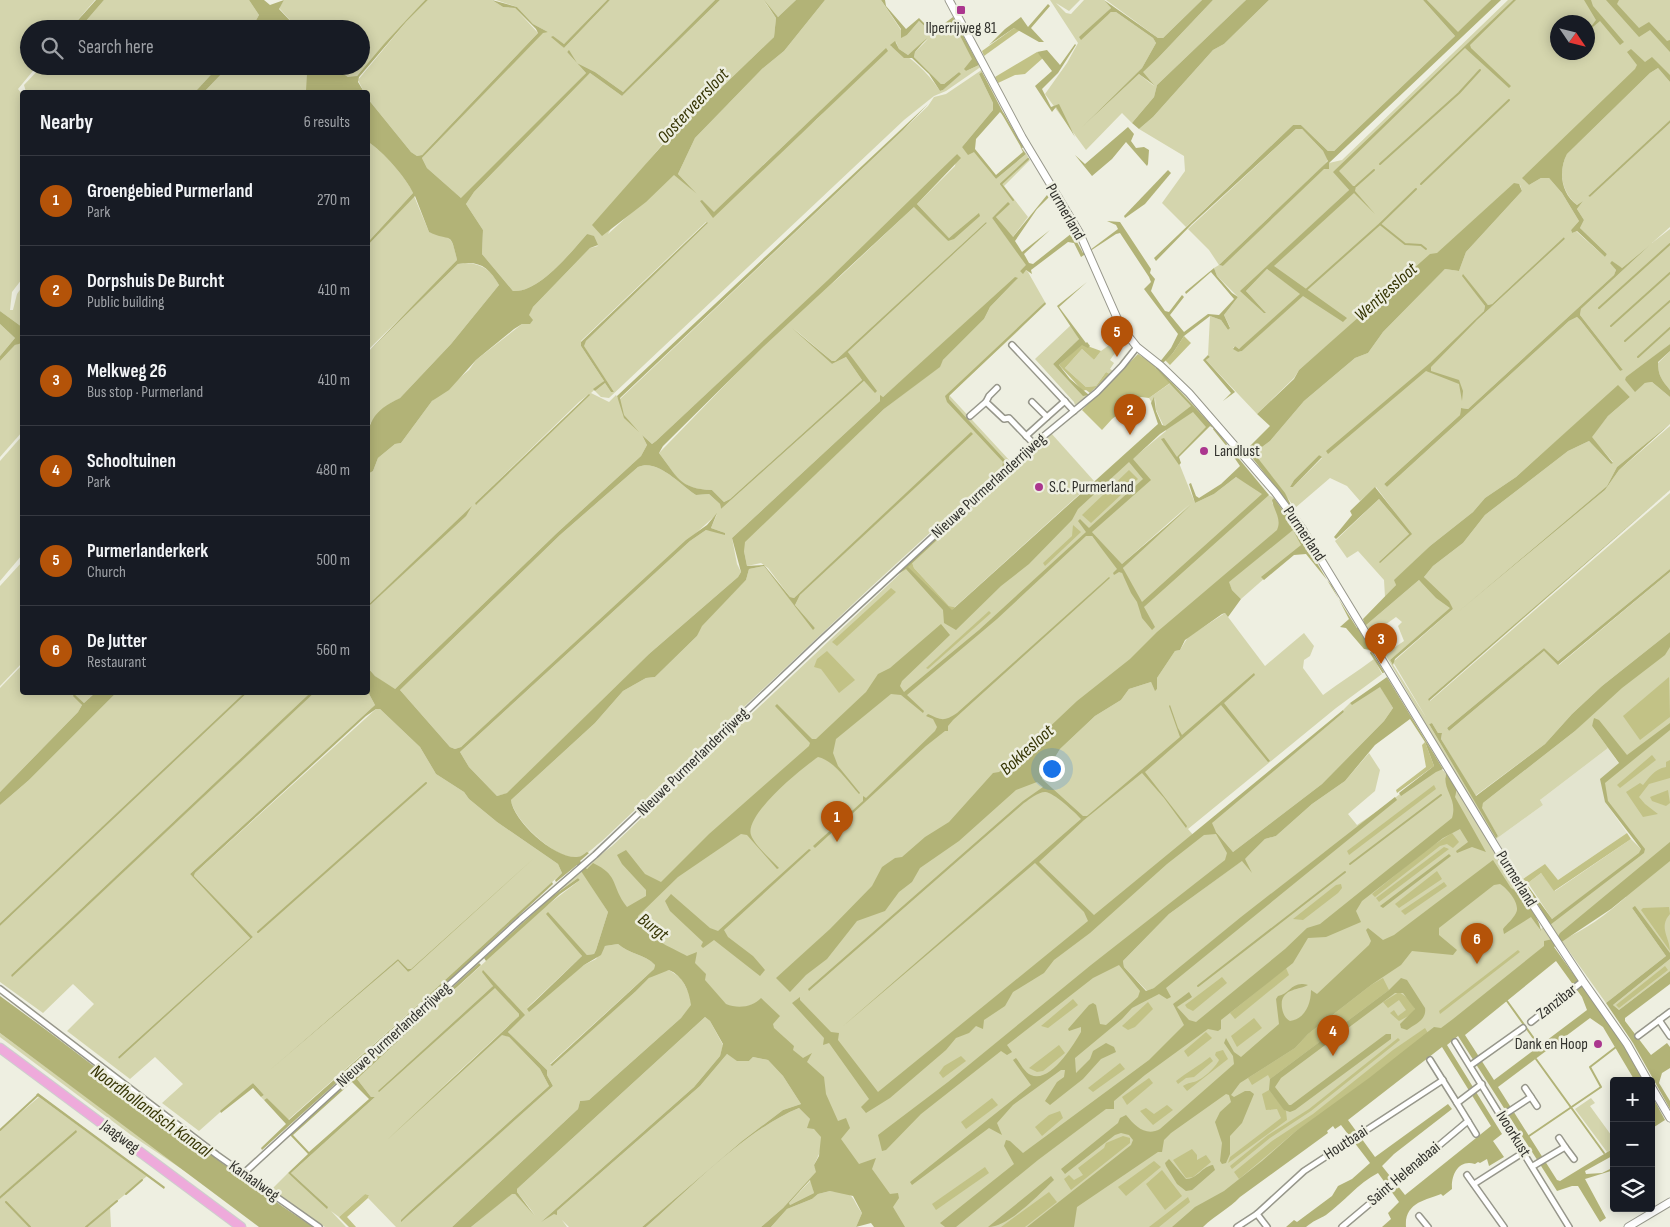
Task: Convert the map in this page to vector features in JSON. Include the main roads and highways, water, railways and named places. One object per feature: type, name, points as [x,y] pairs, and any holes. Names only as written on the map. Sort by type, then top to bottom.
[{"type":"main road","name":"Jaagweg","points":[[0,1048],[241,1227]]},
{"type":"water","points":[[96,0],[104,0],[87,20],[78,20]]},
{"type":"water","points":[[249,0],[264,0],[270,5],[284,0],[279,9],[289,20],[256,20],[259,15]]},
{"type":"water","points":[[425,0],[428,0],[406,22],[370,64],[370,61]]},
{"type":"water","points":[[492,0],[517,7],[533,24],[548,32],[543,33],[422,158],[427,168],[461,198],[586,73],[567,52],[569,50],[577,63],[595,72],[623,92],[715,0],[720,0],[622,96],[590,73],[474,192],[466,204],[483,230],[482,254],[513,291],[523,290],[544,279],[587,234],[594,236],[598,245],[590,248],[533,307],[529,315],[533,320],[530,324],[522,324],[514,329],[476,360],[449,390],[432,401],[401,443],[395,444],[378,458],[373,471],[370,473],[370,425],[372,420],[378,412],[400,398],[451,344],[499,285],[483,266],[472,263],[458,264],[370,350],[457,260],[453,244],[449,238],[429,232],[415,196],[370,243],[370,240],[413,193],[394,165],[370,143],[370,101],[411,152],[417,156],[422,155],[538,33],[515,8],[503,7]]},
{"type":"water","points":[[607,0],[610,0],[564,48],[551,37],[553,36],[564,44]]},
{"type":"water","points":[[764,0],[778,17],[796,0],[825,0],[784,51],[762,69],[695,138],[678,174],[697,194],[674,175],[646,202],[602,236],[592,225],[666,141],[666,136],[671,136],[774,37],[776,18]]},
{"type":"water","points":[[881,0],[885,0],[886,6],[906,29],[919,18],[933,32],[953,17],[979,65],[966,71],[964,69],[972,59],[956,28],[950,22],[934,35],[919,21],[907,35],[901,38],[901,29]]},
{"type":"water","points":[[1104,0],[1158,38],[1163,38],[1202,0],[1213,0],[1143,72],[1154,85],[1139,74],[1081,128],[1142,68],[1156,43],[1153,38],[1116,12],[1111,12],[1081,40],[1079,37],[1111,8]]},
{"type":"water","points":[[1246,0],[1269,0],[1224,44],[1213,50],[1153,117],[1139,129],[1132,123],[1154,97],[1157,85]]},
{"type":"water","points":[[1423,0],[1427,0],[1458,32],[1491,0],[1501,0],[1329,163],[1329,169],[1324,169],[1223,266],[1219,265],[1328,161],[1323,151],[1302,129],[1296,129],[1192,224],[1156,261],[1154,258],[1293,125],[1301,125],[1328,151],[1334,151],[1455,36]]},
{"type":"water","points":[[1513,0],[1516,0],[1470,45],[1511,86],[1509,88],[1465,48],[1339,171],[1353,186],[1356,186],[1355,191],[1375,214],[1354,193],[1274,266],[1347,318],[1343,322],[1303,296],[1242,351],[1238,352],[1233,349],[1235,346],[1239,349],[1300,294],[1267,269],[1246,291],[1266,313],[1240,291],[1349,190],[1333,172]]},
{"type":"water","points":[[1584,0],[1591,0],[1593,6],[1624,42],[1620,45],[1600,21],[1595,25],[1596,20],[1595,15],[1593,15]]},
{"type":"water","points":[[1606,0],[1619,0],[1617,4],[1639,28],[1649,22],[1667,41],[1670,40],[1670,52],[1650,30],[1639,37]]},
{"type":"water","points":[[1048,4],[1050,6],[1031,28],[1044,42],[1039,42],[1014,28],[989,45],[1005,29],[1021,17],[1028,27]]},
{"type":"water","points":[[927,38],[915,52],[914,57],[941,84],[944,84],[959,72],[961,74],[940,91],[929,74],[912,58],[904,58],[890,45],[895,41],[899,49],[908,55]]},
{"type":"water","points":[[1075,44],[1058,73],[1042,89],[1051,107],[1059,104],[1075,137],[1056,107],[1052,112],[1035,86],[1052,71],[1037,52],[1047,50],[1060,65]]},
{"type":"water","points":[[886,48],[888,51],[713,218],[700,201],[702,200],[714,212]]},
{"type":"water","points":[[1631,49],[1645,62],[1652,57],[1670,75],[1670,82],[1658,68],[1650,73],[1567,154],[1562,174],[1567,194],[1577,205],[1583,201],[1577,209],[1584,220],[1580,228],[1607,254],[1605,257],[1577,231],[1572,233],[1571,230],[1579,221],[1562,193],[1549,178],[1541,178],[1529,185],[1522,178],[1635,69],[1637,65],[1627,52]]},
{"type":"water","points":[[982,72],[1007,120],[1000,112],[976,139],[975,149],[996,175],[1023,152],[1020,146],[1026,154],[996,179],[974,152],[968,155],[962,147],[993,110],[993,103],[979,74]]},
{"type":"water","points":[[211,75],[220,75],[206,90],[197,90]]},
{"type":"water","points":[[307,75],[361,75],[358,82],[363,90],[306,90]]},
{"type":"water","points":[[928,104],[903,130],[620,398],[624,415],[639,432],[624,418],[617,396]]},
{"type":"water","points":[[1670,120],[1670,123],[1590,197],[1588,196]]},
{"type":"water","points":[[1128,127],[1134,134],[1131,141],[1136,148],[1144,147],[1149,150],[1147,166],[1126,142],[1112,159],[1092,176],[1075,155],[1085,164]]},
{"type":"water","points":[[957,154],[961,158],[917,204],[949,238],[979,213],[980,216],[954,239],[948,241],[914,207],[763,347],[663,446],[659,453],[675,475],[685,484],[712,490],[724,502],[730,499],[862,380],[846,357],[832,364],[792,328],[832,361],[835,361],[986,222],[848,352],[877,391],[875,393],[864,381],[721,509],[720,504],[709,494],[696,495],[661,469],[646,465],[638,467],[560,535],[400,690],[450,747],[455,749],[461,747],[686,540],[707,525],[717,513],[711,528],[725,533],[725,535],[706,530],[690,541],[460,752],[469,767],[497,796],[507,793],[649,654],[738,577],[741,572],[732,538],[880,401],[880,395],[883,397],[1015,277],[1018,278],[990,307],[984,319],[943,360],[940,367],[884,409],[745,542],[744,551],[747,566],[764,565],[790,597],[794,598],[971,432],[973,434],[800,595],[795,605],[815,628],[813,630],[764,566],[749,569],[746,580],[702,626],[697,636],[655,677],[646,678],[623,691],[595,723],[511,800],[519,818],[527,828],[547,845],[568,856],[578,857],[587,852],[589,853],[580,861],[587,869],[593,863],[607,872],[627,907],[646,896],[646,890],[622,864],[617,855],[626,850],[645,874],[661,882],[709,834],[809,746],[810,743],[775,706],[777,704],[812,739],[816,739],[866,692],[878,674],[890,668],[941,624],[950,635],[902,681],[900,686],[904,692],[979,630],[1086,532],[1078,521],[1080,519],[1089,528],[1143,479],[1129,462],[1078,509],[1072,520],[1029,564],[1001,586],[956,630],[944,623],[943,610],[906,569],[894,577],[964,511],[967,512],[908,567],[952,610],[1158,424],[1151,403],[1154,397],[1156,411],[1162,425],[1165,426],[1191,406],[1155,368],[1171,348],[1178,334],[1144,289],[1151,282],[1149,277],[1120,233],[1081,257],[1074,243],[1068,242],[1031,270],[1032,274],[1026,270],[1023,274],[1020,271],[1026,265],[992,218],[1008,202],[1010,204],[996,217],[1013,237],[1047,195],[1049,197],[1037,209],[1015,241],[1022,252],[1050,230],[1024,254],[1029,263],[1033,264],[1072,233],[1083,253],[1090,250],[1118,229],[1116,225],[1107,221],[1120,222],[1151,269],[1150,273],[1155,279],[1151,291],[1165,311],[1169,312],[1182,295],[1184,297],[1170,315],[1184,332],[1208,314],[1219,315],[1234,299],[1211,272],[1186,294],[1185,292],[1214,268],[1217,276],[1238,297],[1224,315],[1230,328],[1228,330],[1221,320],[1210,316],[1184,336],[1173,353],[1158,368],[1215,429],[1210,426],[1179,457],[1181,463],[1179,465],[1161,439],[1164,438],[1177,457],[1206,427],[1193,412],[1160,434],[1133,459],[1151,480],[1092,532],[1122,564],[1191,505],[1123,568],[1142,602],[1262,494],[1236,477],[1214,494],[1195,503],[1189,484],[1191,483],[1196,496],[1199,498],[1221,484],[1240,466],[1229,450],[1230,448],[1269,495],[1144,607],[1155,627],[1152,630],[1142,618],[1137,602],[1122,573],[1119,572],[1114,575],[1113,573],[1117,569],[1092,536],[1086,536],[997,619],[907,695],[924,711],[923,713],[901,695],[891,694],[836,739],[833,753],[838,766],[859,794],[835,767],[818,757],[788,781],[765,804],[751,826],[751,835],[760,848],[779,868],[777,869],[747,835],[741,834],[678,877],[638,916],[643,928],[656,940],[687,956],[697,952],[695,963],[706,974],[705,980],[726,1004],[745,1006],[761,998],[780,1016],[773,1024],[774,1028],[794,1046],[793,1050],[803,1058],[812,1053],[807,1062],[824,1077],[826,1094],[838,1121],[846,1118],[850,1128],[841,1139],[859,1164],[876,1158],[872,1169],[890,1194],[898,1193],[899,1198],[893,1207],[905,1227],[874,1227],[871,1223],[856,1227],[862,1213],[853,1196],[830,1191],[818,1194],[812,1199],[787,1209],[771,1227],[761,1227],[783,1208],[816,1172],[814,1165],[819,1156],[821,1137],[814,1129],[807,1128],[810,1119],[799,1108],[779,1118],[738,1145],[646,1227],[642,1227],[742,1141],[783,1110],[801,1104],[783,1076],[768,1060],[753,1057],[749,1061],[737,1061],[727,1054],[700,1086],[557,1211],[557,1215],[554,1214],[541,1222],[694,1087],[720,1056],[723,1044],[710,1021],[705,1017],[517,1189],[517,1192],[534,1215],[515,1194],[512,1194],[471,1227],[452,1227],[578,1109],[580,1101],[589,1100],[681,1018],[691,1005],[689,994],[682,980],[674,973],[669,970],[649,978],[552,1066],[550,1065],[654,969],[655,965],[647,958],[618,944],[605,946],[601,955],[584,965],[529,1012],[527,1009],[582,956],[546,914],[548,912],[587,955],[594,954],[596,950],[608,912],[577,865],[556,882],[555,880],[562,873],[558,864],[497,822],[469,799],[464,792],[436,774],[420,747],[380,709],[376,709],[366,716],[195,873],[194,876],[253,937],[119,1059],[118,1057],[250,938],[190,874],[375,705],[370,695],[370,670],[375,676],[395,689],[557,533],[641,456],[647,445],[642,435],[652,444],[828,280]],"holes":[[[810,1180],[814,1193],[790,1205],[789,1203]]]},
{"type":"water","points":[[1168,170],[1171,173],[1145,204],[1125,218],[1124,216]]},
{"type":"water","points":[[1514,183],[1519,184],[1522,191],[1466,252],[1459,271],[1445,269],[1383,332],[1368,353],[1355,358],[1304,401],[1270,441],[1254,453],[1285,493],[1293,509],[1246,450],[1270,426],[1257,414],[1294,379],[1299,370],[1430,254],[1437,253]]},
{"type":"water","points":[[707,222],[586,341],[584,346],[614,392],[611,392],[605,383],[595,391],[593,389],[604,381],[581,346],[581,342]]},
{"type":"water","points":[[1564,237],[1565,239],[1476,321],[1431,367],[1431,371],[1459,380],[1463,391],[1462,401],[1459,384],[1426,371],[1328,454],[1326,451],[1430,363],[1484,311],[1485,306],[1462,276],[1463,274],[1488,305],[1492,304]]},
{"type":"water","points":[[1650,245],[1581,309],[1580,315],[1623,370],[1620,371],[1577,317],[1569,321],[1387,487],[1384,484],[1460,415],[1461,408],[1468,409],[1614,275],[1616,270],[1610,263],[1612,261],[1622,268]]},
{"type":"water","points":[[1087,282],[1059,307],[1090,346],[1088,348],[1082,345],[1059,365],[1070,379],[1089,395],[1083,396],[1053,364],[1079,339],[1057,306]]},
{"type":"water","points":[[1045,302],[1046,304],[949,396],[949,399],[1006,461],[1004,469],[954,515],[951,514],[1002,468],[1003,462],[947,402],[945,396]]},
{"type":"water","points":[[0,311],[20,326],[20,344],[15,345],[0,361],[0,356],[15,338],[0,324]]},
{"type":"water","points":[[1670,344],[1670,351],[1658,362],[1658,367],[1663,380],[1670,390],[1670,397],[1652,382],[1645,383],[1635,392],[1625,380],[1626,377]]},
{"type":"water","points":[[1208,355],[1210,357],[1206,360],[1235,392],[1223,401],[1231,393],[1203,360]]},
{"type":"water","points":[[1618,385],[1630,397],[1608,416],[1592,437],[1613,463],[1611,464],[1589,441],[1568,451],[1485,515],[1463,543],[1433,566],[1424,577],[1449,601],[1453,609],[1395,659],[1393,665],[1390,660],[1450,608],[1436,598],[1419,580],[1365,626],[1363,619],[1396,585],[1394,580],[1430,546],[1473,512],[1485,498],[1516,477]]},
{"type":"water","points":[[590,395],[476,505],[475,503]]},
{"type":"water","points":[[1670,424],[1619,470],[1605,490],[1458,612],[1607,486],[1617,467]]},
{"type":"water","points":[[1319,455],[1322,457],[1293,487],[1290,487],[1294,480]]},
{"type":"water","points":[[1375,487],[1412,534],[1380,563],[1409,534],[1379,499],[1336,539],[1334,537],[1352,515],[1350,511]]},
{"type":"water","points":[[1670,490],[1429,701],[1428,699]]},
{"type":"water","name":"Bokkesloot","points":[[1274,498],[1327,580],[1306,554],[1294,555],[1264,580],[1261,577],[1301,545],[1293,530],[1229,582],[1232,590],[1241,599],[1228,617],[1225,613],[1222,614],[1185,640],[1180,650],[1175,651],[1157,678],[1157,689],[1155,691],[1151,682],[1129,689],[1121,700],[1095,716],[1060,749],[1042,779],[1083,816],[1087,816],[1180,737],[1170,705],[1182,735],[1254,673],[1255,675],[1224,703],[1270,761],[1268,762],[1221,705],[1145,772],[1187,826],[1186,828],[1164,798],[1142,773],[1084,820],[1039,862],[1094,915],[1343,710],[1344,712],[1212,823],[1216,832],[1233,852],[1322,784],[1384,721],[1393,708],[1380,687],[1352,705],[1350,703],[1387,677],[1443,769],[1401,796],[1399,793],[1434,766],[1425,742],[1410,719],[1375,745],[1345,781],[1312,804],[1276,836],[1265,839],[1245,859],[1252,873],[1242,861],[1169,914],[1123,961],[1124,967],[1146,991],[1154,988],[1241,917],[1395,797],[1397,800],[1166,988],[1171,997],[1167,999],[1159,994],[1132,1008],[1122,1019],[1075,1058],[1076,1073],[1090,1059],[1093,1051],[1106,1043],[1114,1047],[1116,1052],[1101,1059],[1083,1079],[1050,1105],[1045,1101],[1057,1082],[1064,1077],[1065,1070],[1061,1070],[1013,1105],[997,1123],[1002,1135],[989,1128],[912,1185],[910,1182],[1031,1085],[1013,1060],[1016,1058],[1031,1075],[1046,1074],[1053,1069],[1078,1038],[1081,1027],[1069,1031],[1068,1029],[1089,1005],[1093,1003],[1096,1005],[1100,1024],[1106,1025],[1138,997],[1140,991],[1119,965],[1093,978],[1007,1045],[1012,1052],[1007,1055],[1001,1051],[921,1114],[886,1150],[882,1151],[878,1135],[948,1082],[1091,965],[1225,860],[1227,853],[1216,834],[1204,835],[1167,864],[1090,933],[1054,960],[1044,973],[1013,992],[1005,1006],[984,1020],[983,1029],[976,1026],[969,1033],[956,1038],[946,1050],[890,1098],[866,1113],[861,1107],[869,1099],[829,1043],[823,1045],[824,1038],[792,1003],[800,997],[800,1000],[831,1032],[839,1033],[838,1040],[878,1092],[1088,921],[1084,912],[1035,863],[842,1027],[1081,819],[1053,795],[1042,792],[1034,796],[809,991],[808,989],[1023,801],[1043,787],[1037,782],[1016,790],[959,841],[920,868],[912,882],[899,892],[885,911],[857,921],[827,959],[806,975],[790,992],[776,978],[830,929],[872,886],[882,867],[895,858],[902,857],[925,837],[949,822],[993,773],[999,772],[1023,752],[1077,701],[1130,659],[1157,632],[1277,530],[1279,522],[1272,500]]},
{"type":"water","points":[[472,506],[466,516],[370,605]]},
{"type":"water","points":[[1670,569],[1670,572],[1558,665],[1544,651],[1449,731],[1447,728],[1544,648],[1558,661]]},
{"type":"water","points":[[1109,577],[953,720],[948,726],[948,731],[945,731],[926,746],[815,848],[813,846],[863,801],[863,796],[866,798],[935,731],[937,727],[933,719],[926,716],[928,714],[942,719],[949,718],[957,713]]},
{"type":"water","points":[[1338,598],[1357,628],[1359,627],[1370,650],[1364,649],[1346,628],[1340,627],[1349,619]]},
{"type":"water","points":[[1670,632],[1670,647],[1665,655],[1622,688],[1575,731],[1483,803],[1482,808],[1498,836],[1496,838],[1429,724],[1432,723],[1438,733],[1442,733],[1441,739],[1476,796],[1545,744],[1572,714],[1602,686]]},
{"type":"water","points":[[74,695],[84,703],[93,695],[114,695],[29,780],[0,805],[0,792],[78,712],[82,705]]},
{"type":"water","points":[[242,695],[245,695],[0,926],[0,923]]},
{"type":"water","points":[[308,695],[312,695],[12,977],[11,975]]},
{"type":"water","points":[[1594,718],[1599,720],[1627,755],[1670,723],[1670,730],[1605,783],[1608,801],[1645,849],[1644,853],[1550,925],[1523,879],[1552,919],[1639,853],[1641,849],[1605,802],[1600,779],[1619,763],[1592,726]]},
{"type":"water","points":[[1446,773],[1457,789],[1455,797],[1486,852],[1472,847],[1457,853],[1456,851],[1468,842],[1460,829],[1443,838],[1362,901],[1356,911],[1361,922],[1326,937],[1308,938],[1293,963],[1221,1020],[1221,1029],[1218,1031],[1208,1029],[1145,1075],[1114,1101],[1114,1109],[1106,1109],[1038,1160],[956,1227],[945,1227],[940,1223],[1014,1164],[1004,1146],[1006,1140],[1010,1141],[1023,1153],[1149,1060],[1184,1025],[1173,1004],[1189,992],[1192,997],[1177,1007],[1189,1020],[1196,1022],[1285,949],[1307,928],[1320,924],[1452,818],[1453,805],[1446,785]]},
{"type":"water","points":[[1670,842],[1670,861],[1611,909],[1554,947],[1618,1036],[1642,1077],[1633,1077],[1603,1027],[1590,1018],[1498,1087],[1557,1180],[1560,1181],[1610,1150],[1610,1157],[1585,1171],[1586,1174],[1602,1173],[1610,1169],[1610,1171],[1585,1179],[1606,1218],[1600,1222],[1578,1186],[1557,1191],[1458,1036],[1447,1045],[1502,1134],[1493,1141],[1504,1157],[1489,1166],[1487,1159],[1480,1163],[1469,1163],[1460,1166],[1453,1178],[1452,1189],[1443,1196],[1441,1194],[1429,1198],[1413,1207],[1406,1219],[1406,1227],[1382,1227],[1391,1219],[1388,1213],[1399,1202],[1378,1173],[1364,1182],[1333,1210],[1306,1227],[1286,1227],[1294,1220],[1297,1222],[1332,1196],[1338,1186],[1352,1179],[1370,1163],[1341,1125],[1335,1129],[1333,1126],[1327,1131],[1328,1133],[1240,1197],[1203,1227],[1172,1227],[1195,1207],[1224,1191],[1296,1131],[1369,1078],[1434,1027],[1441,1028],[1453,1019],[1544,946],[1544,941],[1557,938],[1560,933]],"holes":[[[1556,961],[1582,997],[1587,1010],[1494,1080],[1465,1035]],[[1442,1047],[1491,1126],[1405,1195],[1382,1166],[1394,1154],[1452,1109],[1448,1104],[1375,1157],[1348,1120]]]},
{"type":"water","points":[[809,849],[811,850],[724,930],[728,937],[753,956],[765,970],[760,976],[714,940],[703,948],[701,946],[703,942],[670,911],[665,901],[671,894],[710,928],[718,931]]},
{"type":"water","points":[[1449,854],[1451,856],[1383,908],[1380,906]]},
{"type":"water","points":[[533,859],[411,970],[408,972],[398,961],[270,1070],[398,959],[408,969],[411,969]]},
{"type":"water","points":[[1493,860],[1511,888],[1521,895],[1530,907],[1538,920],[1541,931],[1531,917],[1504,934],[1503,929],[1515,915],[1517,905],[1503,886],[1500,884],[1494,885],[1439,928],[1439,935],[1457,950],[1453,955],[1412,951],[1401,965],[1371,985],[1308,1034],[1295,1048],[1240,1083],[1231,1095],[1234,1097],[1245,1091],[1250,1091],[1254,1094],[1242,1123],[1230,1136],[1230,1154],[1226,1163],[1222,1164],[1220,1161],[1222,1143],[1215,1122],[1220,1112],[1231,1102],[1229,1095],[1226,1094],[1171,1133],[1164,1140],[1162,1152],[1158,1152],[1077,1207],[1074,1227],[1027,1227],[1131,1145],[1133,1140],[1129,1135],[1121,1133],[1115,1135],[1065,1174],[1061,1169],[1118,1123],[1120,1118],[1126,1115],[1133,1123],[1145,1131],[1150,1132],[1160,1129],[1234,1064],[1233,1056],[1224,1043],[1226,1038],[1234,1052],[1241,1057],[1279,1024],[1276,999],[1278,996],[1298,984],[1308,985],[1287,993],[1282,1001],[1284,1016],[1287,1019],[1290,1021],[1300,1017],[1306,1010],[1311,990],[1317,994],[1369,945],[1371,941],[1366,930],[1368,928],[1383,940],[1394,935]]},
{"type":"water","points":[[578,878],[580,880],[560,894],[486,961],[484,958],[550,898]]},
{"type":"water","points":[[552,882],[553,884],[430,998],[423,1004],[421,1002]]},
{"type":"water","points":[[1635,906],[1670,953],[1670,959],[1613,1005],[1619,1010],[1670,971],[1670,984],[1625,1018],[1625,1021],[1651,1055],[1667,1043],[1670,1047],[1670,1068],[1662,1073],[1659,1083],[1670,1101],[1670,1109],[1655,1082],[1655,1077],[1652,1077],[1633,1043],[1606,1003],[1666,956],[1632,908]]},
{"type":"water","points":[[479,963],[481,965],[357,1079],[371,1097],[375,1097],[291,1173],[328,1207],[327,1209],[288,1173],[308,1154],[290,1135]],"holes":[[[352,1082],[369,1099],[309,1152],[293,1135]]]},
{"type":"water","points":[[483,970],[525,1015],[508,1032],[547,1070],[547,1075],[553,1086],[401,1222],[410,1211],[549,1086],[540,1069],[509,1037],[502,1035],[387,1140],[519,1016],[495,988],[378,1091],[493,986],[482,972]]},
{"type":"water","points":[[1401,978],[1407,980],[1425,1008],[1422,1019],[1407,1030],[1401,1028],[1400,1024],[1415,1009],[1403,993],[1395,993],[1281,1078],[1275,1087],[1291,1105],[1386,1034],[1391,1034],[1391,1039],[1295,1110],[1290,1112],[1284,1110],[1269,1090],[1270,1079],[1389,990]]},
{"type":"water","name":"Noordhollandsch Kanaal","points":[[0,996],[233,1171],[313,1227],[259,1227],[0,1033]]},
{"type":"water","points":[[418,1005],[420,1007],[416,1011],[262,1150],[261,1148],[286,1124],[264,1100],[267,1098],[289,1120]]},
{"type":"water","points":[[253,1083],[264,1095],[261,1097],[253,1088],[221,1113],[220,1111]]},
{"type":"water","points":[[38,1093],[165,1187],[164,1189],[36,1095]]},
{"type":"water","points":[[1655,1101],[1665,1120],[1655,1126]]},
{"type":"water","points":[[76,1130],[77,1132],[0,1199],[0,1196]]},
{"type":"water","points":[[1169,1159],[1186,1179],[1193,1177],[1209,1166],[1213,1165],[1215,1170],[1192,1190],[1186,1191],[1177,1184],[1166,1166],[1165,1163]]},
{"type":"water","points":[[1051,1176],[1054,1180],[1023,1209],[1005,1222],[988,1227]]},
{"type":"waterway","points":[[1380,164],[1459,93],[1480,70]]},
{"type":"waterway","points":[[1421,184],[1509,100]]},
{"type":"waterway","points":[[1003,114],[1022,147]]},
{"type":"waterway","points":[[1013,200],[1001,184],[1028,159]]},
{"type":"waterway","points":[[1356,186],[1374,170]]},
{"type":"waterway","points":[[1416,189],[1380,224],[1405,244],[1421,245],[1426,249]]},
{"type":"waterway","points":[[1306,290],[1380,224]]},
{"type":"waterway","points":[[1599,308],[1670,244]]},
{"type":"waterway","points":[[1611,326],[1670,273]]},
{"type":"waterway","points":[[1625,341],[1670,301]]},
{"type":"waterway","points":[[1638,357],[1670,328]]},
{"type":"waterway","points":[[1214,429],[1226,444]]},
{"type":"waterway","points":[[1371,653],[1383,672]]},
{"type":"waterway","points":[[258,932],[426,783]]},
{"type":"waterway","points":[[1350,864],[1441,795]]},
{"type":"waterway","points":[[1198,986],[1345,872]]},
{"type":"waterway","points":[[1507,1001],[1540,1047]]},
{"type":"waterway","points":[[1529,1136],[1601,1087],[1590,1067],[1616,1047]]},
{"type":"waterway","points":[[1536,1059],[1604,1153]]},
{"type":"waterway","points":[[0,1130],[38,1095]]},
{"type":"waterway","points":[[126,1194],[142,1180]]},
{"type":"waterway","points":[[86,1227],[117,1201]]},
{"type":"waterway","points":[[6,1202],[30,1227]]},
{"type":"place","name":"Ilperrijweg 81","points":[[961,10]]},
{"type":"place","name":"Purmerlanderkerk","points":[[1117,357]]},
{"type":"place","name":"Dorpshuis De Burcht","points":[[1130,435]]},
{"type":"place","name":"Landlust","points":[[1204,451]]},
{"type":"place","name":"S.C. Purmerland","points":[[1039,487]]},
{"type":"place","name":"Melkweg 26","points":[[1381,664]]},
{"type":"place","name":"Groengebied Purmerland","points":[[837,842]]},
{"type":"place","name":"De Jutter","points":[[1477,964]]},
{"type":"place","name":"Dank en Hoop","points":[[1598,1044]]},
{"type":"place","name":"Schooltuinen","points":[[1333,1056]]},
{"type":"water label","name":"Oosterveersloot","points":[[693,106]]},
{"type":"water label","name":"Wentjessloot","points":[[1386,292]]},
{"type":"water label","name":"Burgt","points":[[653,927]]}]
